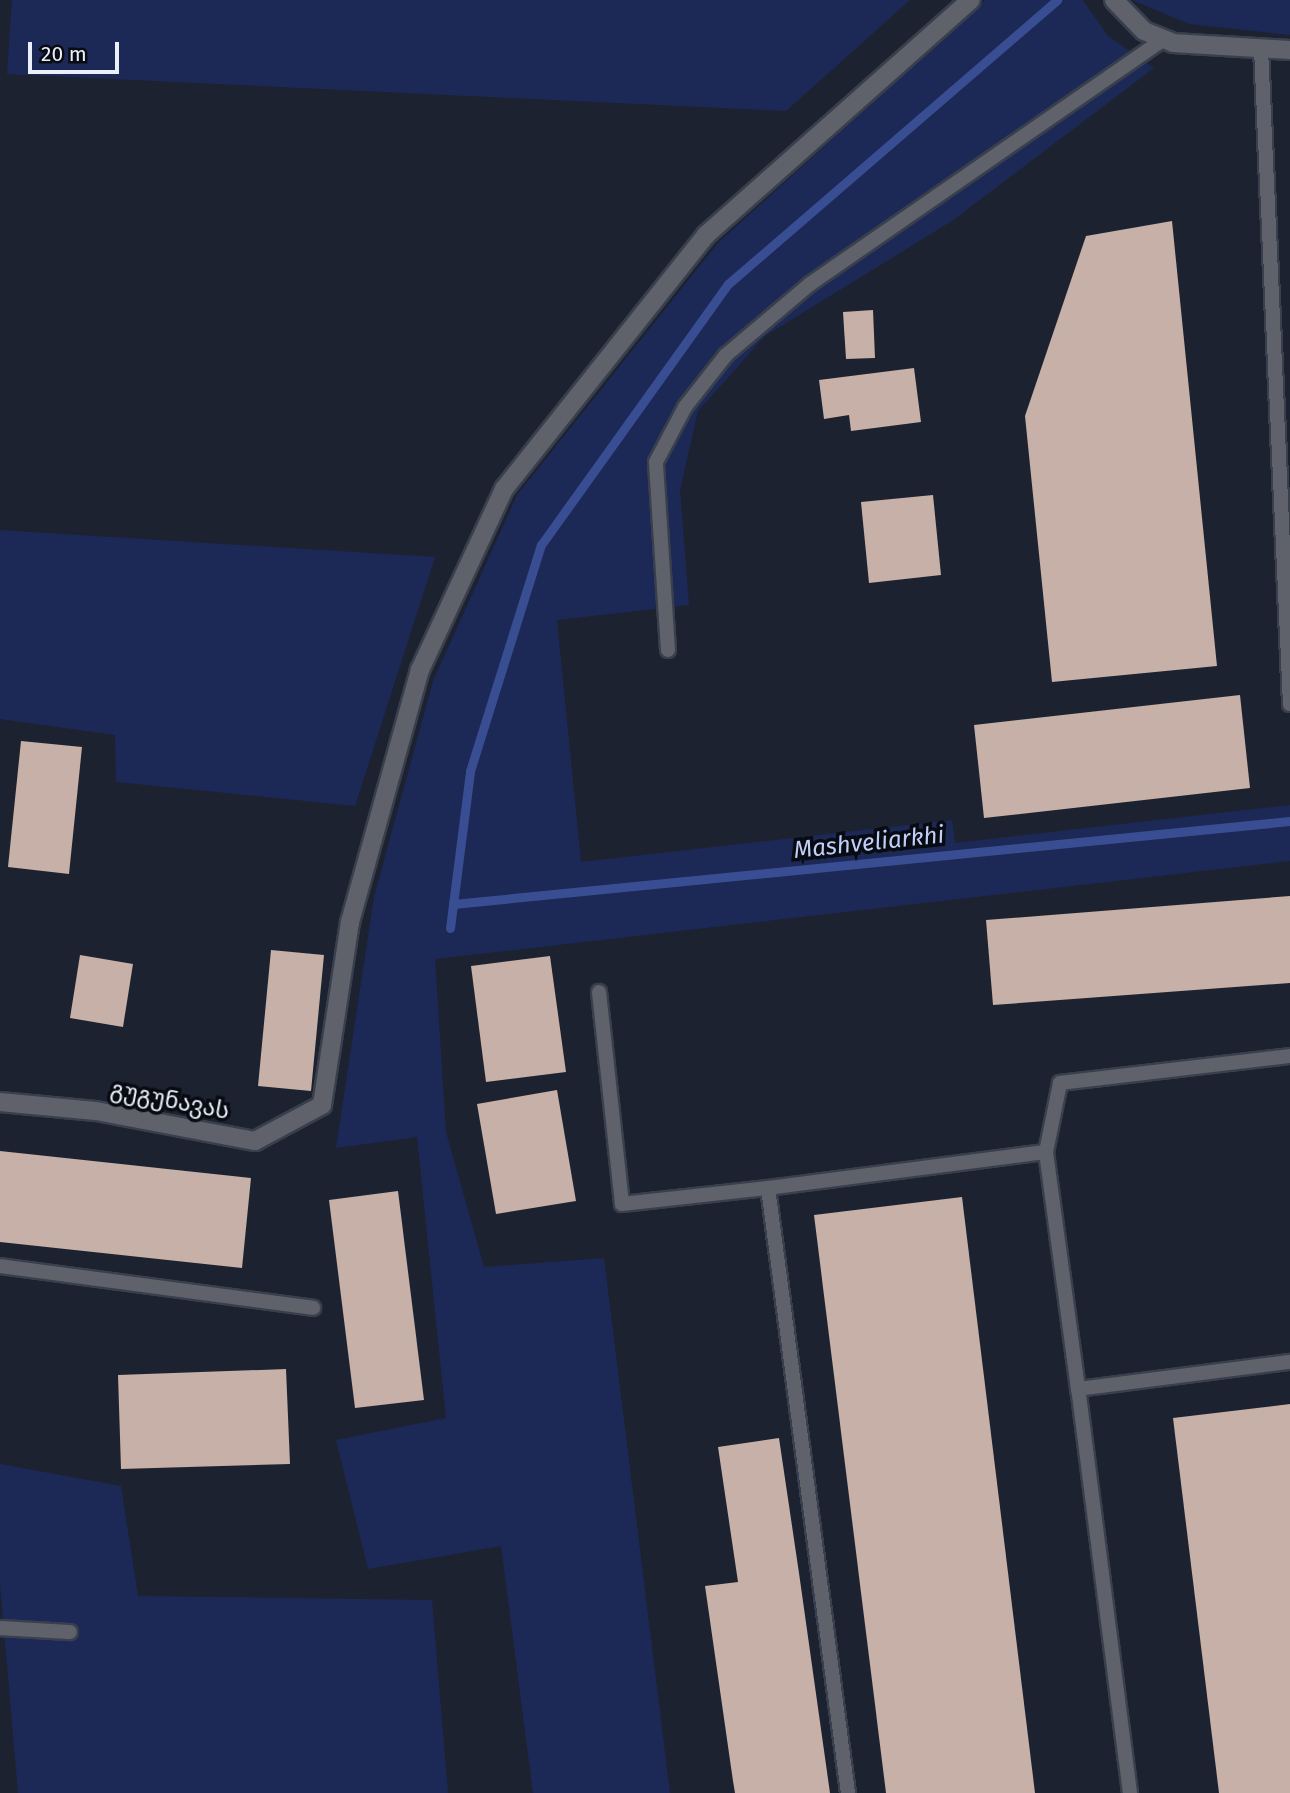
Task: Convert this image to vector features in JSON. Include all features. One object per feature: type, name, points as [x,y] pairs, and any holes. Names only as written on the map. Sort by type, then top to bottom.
[{"type":"street","name":"გუგუნავას","points":[[0,1102],[96,1111],[255,1141],[322,1105],[350,922],[420,670],[504,489],[706,234],[971,0]]},
{"type":"street","points":[[1114,0],[1144,31],[1174,43],[1290,50]]},
{"type":"lane","points":[[668,650],[656,462],[685,407],[726,355],[810,284],[1164,39]]},
{"type":"lane","points":[[1261,48],[1290,704]]},
{"type":"lane","points":[[599,992],[622,1204],[1046,1152]]},
{"type":"lane","points":[[1130,1793],[1046,1152],[1060,1083],[1290,1056]]},
{"type":"lane","points":[[768,1188],[848,1793]]},
{"type":"lane","points":[[0,1266],[313,1308]]},
{"type":"lane","points":[[1078,1389],[1290,1362]]},
{"type":"lane","points":[[0,1628],[70,1632]]},
{"type":"shaded area","points":[[12,0],[910,0],[786,111],[7,74]]},
{"type":"shaded area","points":[[985,0],[1083,0],[1108,36],[1154,68],[952,221],[765,336],[698,411],[680,490],[689,605],[557,620],[581,862],[952,820],[955,843],[1290,805],[1290,861],[435,959],[446,1132],[484,1267],[604,1258],[670,1793],[533,1793],[501,1546],[368,1569],[336,1440],[446,1418],[417,1137],[336,1148],[374,897],[433,681],[517,495],[718,243]]},
{"type":"shaded area","points":[[1132,0],[1290,0],[1290,35],[1189,24]]},
{"type":"shaded area","points":[[0,530],[435,557],[355,806],[116,782],[115,735],[0,719]]},
{"type":"shaded area","points":[[0,1464],[121,1486],[138,1596],[432,1600],[448,1793],[18,1793],[0,1583]]},
{"type":"building","points":[[1172,221],[1217,666],[1052,682],[1025,416],[1086,236]]},
{"type":"building","points":[[873,310],[875,358],[846,359],[843,312]]},
{"type":"building","points":[[914,368],[921,422],[851,431],[849,415],[824,419],[819,380]]},
{"type":"building","points":[[933,495],[941,575],[869,583],[861,502]]},
{"type":"building","points":[[1240,695],[1250,788],[984,818],[974,725]]},
{"type":"building","points":[[21,741],[82,747],[69,874],[8,867]]},
{"type":"building","points":[[1290,896],[1290,983],[993,1005],[986,920]]},
{"type":"building","points":[[271,950],[324,955],[311,1091],[258,1086]]},
{"type":"building","points":[[80,955],[133,964],[123,1027],[70,1018]]},
{"type":"building","points":[[550,956],[566,1072],[486,1082],[471,966]]},
{"type":"building","points":[[557,1090],[576,1201],[496,1214],[477,1104]]},
{"type":"building","points":[[0,1151],[251,1178],[242,1268],[0,1242]]},
{"type":"building","points":[[398,1191],[424,1400],[355,1408],[329,1200]]},
{"type":"building","points":[[962,1197],[1035,1793],[886,1793],[814,1215]]},
{"type":"building","points":[[286,1369],[290,1464],[121,1469],[118,1375]]},
{"type":"building","points":[[1290,1404],[1290,1793],[1219,1793],[1173,1418]]},
{"type":"building","points":[[779,1438],[830,1793],[735,1793],[733,1781],[705,1586],[738,1582],[718,1447]]},
{"type":"waterway","points":[[450,928],[470,771],[541,545],[728,284],[1057,0]]},
{"type":"waterway","name":"Mashveliarkhi","points":[[453,904],[1290,821]]}]
